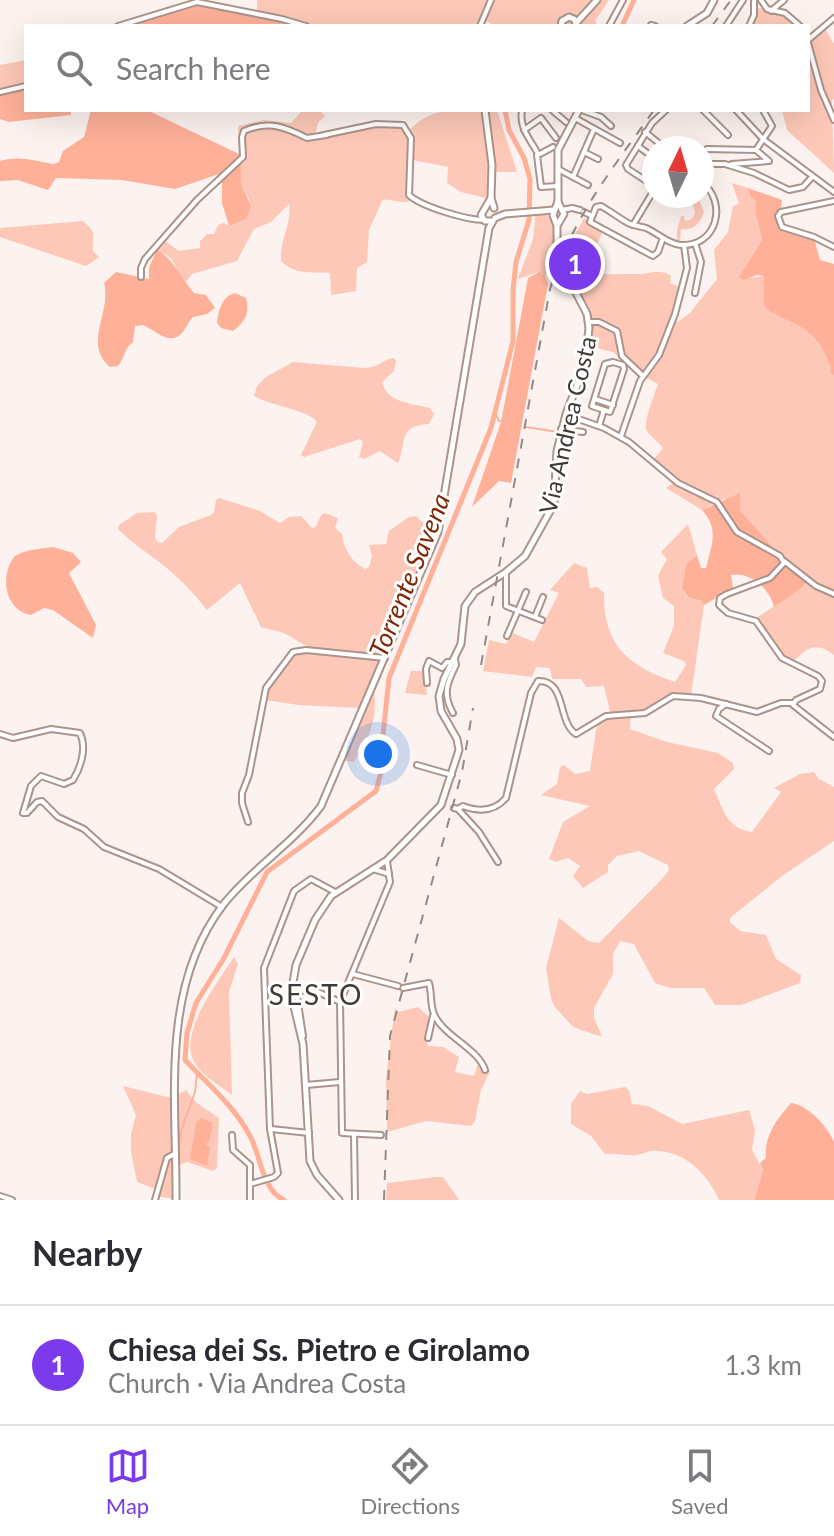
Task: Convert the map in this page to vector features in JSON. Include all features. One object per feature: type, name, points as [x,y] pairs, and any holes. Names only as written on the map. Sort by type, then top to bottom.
[{"type":"main road","points":[[575,22],[597,0]]},
{"type":"main road","points":[[690,24],[707,13],[714,0]]},
{"type":"main road","points":[[176,1200],[179,1011],[192,964],[222,907],[243,882],[295,837],[321,806],[442,519],[490,218],[492,165],[485,112]]},
{"type":"main road","points":[[557,144],[568,123],[585,112]]},
{"type":"main road","name":"Via Andrea Costa","points":[[450,807],[452,775],[459,755],[458,742],[441,711],[442,683],[461,644],[463,615],[468,599],[506,572],[532,546],[554,504],[555,463],[584,365],[589,322],[557,256],[557,144]]},
{"type":"main road","points":[[490,218],[486,207],[491,198]]},
{"type":"main road","points":[[490,218],[517,213],[555,214]]},
{"type":"main road","points":[[339,1200],[313,1168],[302,1040],[292,999],[294,972],[315,920],[335,892],[387,860],[450,807]]},
{"type":"street","points":[[481,24],[491,0]]},
{"type":"street","points":[[610,24],[623,0]]},
{"type":"street","points":[[727,24],[743,0]]},
{"type":"street","points":[[750,24],[754,15],[754,0]]},
{"type":"street","points":[[761,0],[765,8],[785,13],[798,24]]},
{"type":"street","points":[[771,11],[784,0]]},
{"type":"street","points":[[130,24],[197,2],[299,24]]},
{"type":"street","points":[[810,40],[834,18]]},
{"type":"street","points":[[810,49],[821,90],[834,120]]},
{"type":"street","points":[[0,92],[24,86]]},
{"type":"street","points":[[522,112],[520,119],[524,131],[538,154],[541,187],[555,186]]},
{"type":"street","points":[[554,112],[568,123]]},
{"type":"street","points":[[589,112],[611,126]]},
{"type":"street","points":[[642,179],[626,167],[645,132],[663,112]]},
{"type":"street","points":[[705,112],[728,135]]},
{"type":"street","points":[[738,112],[763,139],[834,192]]},
{"type":"street","points":[[756,150],[772,126],[764,112]]},
{"type":"street","points":[[524,131],[541,118],[557,144],[538,154]]},
{"type":"street","points":[[575,118],[620,143]]},
{"type":"street","points":[[141,277],[142,265],[152,251],[197,200],[243,157],[244,131],[275,126],[290,128],[307,138],[351,127],[403,125],[411,138],[409,195],[416,201],[473,219],[490,218]]},
{"type":"street","points":[[573,177],[594,129]]},
{"type":"street","points":[[645,132],[650,136]]},
{"type":"street","points":[[638,146],[642,149]]},
{"type":"street","points":[[714,149],[756,150],[769,161],[714,164]]},
{"type":"street","points":[[584,152],[598,159]]},
{"type":"street","points":[[725,164],[769,179],[789,190],[804,186],[812,177]]},
{"type":"street","points":[[558,169],[588,185]]},
{"type":"street","points":[[663,238],[658,252],[653,256],[590,222],[596,207],[601,206],[663,238],[684,245],[695,243],[711,231],[717,216],[714,195]]},
{"type":"street","points":[[834,201],[781,212],[778,216],[782,227],[834,247]]},
{"type":"street","points":[[555,214],[572,208],[592,216]]},
{"type":"street","points":[[633,225],[643,208]]},
{"type":"street","points":[[695,243],[701,262],[695,293]]},
{"type":"street","points":[[621,437],[643,376],[659,355],[675,314],[687,268],[684,245]]},
{"type":"street","points":[[589,322],[599,322],[617,331],[622,356],[643,376]]},
{"type":"street","points":[[613,362],[621,364],[624,369],[613,405],[610,412],[592,406],[605,364],[613,362]]},
{"type":"street","points":[[595,399],[613,405]]},
{"type":"street","points":[[599,426],[604,410]]},
{"type":"street","points":[[569,415],[621,437],[678,483],[714,499],[725,510],[737,532],[773,551],[816,586],[834,594]]},
{"type":"street","points":[[564,429],[583,432]]},
{"type":"street","points":[[450,807],[487,810],[498,806],[506,798],[527,705],[538,681],[546,681],[555,687],[569,730],[576,734],[606,716],[645,713],[673,696],[701,698],[757,712],[781,703],[793,703],[820,689],[820,678],[779,656],[756,621],[728,613],[719,605],[720,598],[727,594],[775,575],[784,561]]},
{"type":"street","points":[[506,572],[508,595],[505,604],[542,620]]},
{"type":"street","points":[[507,636],[526,592]]},
{"type":"street","points":[[535,617],[543,597]]},
{"type":"street","points":[[248,822],[242,793],[249,775],[266,688],[282,664],[293,652],[306,650],[385,658]]},
{"type":"street","points":[[427,683],[429,661],[442,668],[454,660],[456,665],[446,697],[453,713]]},
{"type":"street","points":[[793,703],[795,708],[834,737]]},
{"type":"street","points":[[726,704],[716,716],[769,751]]},
{"type":"street","points":[[0,734],[13,738],[51,729],[80,733],[83,751],[73,780],[64,784],[41,776],[31,786],[23,813],[42,801],[58,817],[84,829],[104,847],[159,869],[222,907]]},
{"type":"street","points":[[417,765],[452,775]]},
{"type":"street","points":[[450,807],[476,827],[498,862]]},
{"type":"street","points":[[381,1135],[342,1133],[340,1002],[390,882],[387,860]]},
{"type":"street","points":[[380,865],[387,872]]},
{"type":"street","points":[[373,869],[387,872]]},
{"type":"street","points":[[253,1183],[278,1173],[270,1129],[264,966],[294,891],[311,879],[335,892]]},
{"type":"street","points":[[353,974],[400,987],[429,983],[434,1014],[428,1038]]},
{"type":"street","points":[[302,1040],[303,1025],[296,990],[318,992],[340,1002]]},
{"type":"street","points":[[434,1014],[455,1040],[479,1058],[485,1070]]},
{"type":"street","points":[[306,1085],[340,1082]]},
{"type":"street","points":[[270,1129],[309,1133]]},
{"type":"street","points":[[354,1134],[355,1200]]},
{"type":"street","points":[[232,1135],[233,1150],[250,1165],[253,1183],[250,1200]]},
{"type":"street","points":[[155,1200],[167,1158],[176,1153]]},
{"type":"street","points":[[0,1196],[12,1200]]},
{"type":"shaded area","points":[[257,0],[609,0],[595,21],[597,24],[491,24],[485,20],[482,24],[296,24],[257,14]]},
{"type":"shaded area","points":[[188,2],[239,9],[296,24],[119,24]]},
{"type":"shaded area","points":[[755,9],[784,12],[797,24],[751,24]]},
{"type":"shaded area","points":[[825,29],[834,44],[834,173],[787,130],[782,112],[810,112],[810,37]]},
{"type":"shaded area","points":[[24,60],[24,86],[0,92],[0,65]]},
{"type":"shaded area","points":[[24,86],[24,112],[71,112],[71,115],[9,122],[0,119],[0,92]]},
{"type":"shaded area","points":[[90,112],[151,112],[241,155],[241,183],[251,206],[246,219],[229,226],[222,203],[222,173],[175,189],[122,180],[56,178],[48,190],[18,180],[0,181],[0,161],[20,159],[54,164],[59,162],[63,151],[84,137]]},
{"type":"shaded area","points":[[301,112],[321,112],[325,116],[318,123],[315,136],[375,123],[399,126],[409,131],[418,122],[438,112],[498,112],[517,172],[492,172],[490,199],[461,192],[447,183],[448,167],[412,160],[408,187],[413,200],[382,201],[369,230],[367,262],[357,268],[356,291],[331,295],[330,273],[298,271],[281,261],[289,204],[271,222],[254,229],[237,261],[192,274],[186,282],[180,277],[172,259],[157,249],[165,241],[179,251],[200,248],[200,241],[207,234],[214,234],[218,225],[224,223],[229,226],[246,219],[250,201],[241,183],[238,126],[264,120],[291,123]]},
{"type":"shaded area","points":[[732,183],[748,188],[756,202],[762,240],[743,271],[750,278],[764,276],[764,305],[767,310],[810,333],[822,348],[834,376],[834,655],[816,647],[793,662],[779,654],[758,617],[800,589],[770,544],[740,510],[739,501],[723,499],[702,510],[666,488],[672,484],[673,476],[654,459],[663,448],[646,429],[658,384],[637,373],[613,352],[588,346],[589,326],[571,278],[574,279],[577,272],[656,272],[671,275],[670,283],[682,288],[674,317],[678,322],[690,313],[717,279],[714,250],[728,232],[733,206],[739,204]]},
{"type":"shaded area","points":[[748,188],[782,200],[782,226],[814,238],[820,260],[834,264],[834,376],[822,348],[810,333],[767,310],[764,305],[764,276],[744,280],[739,277],[762,240],[756,202]]},
{"type":"shaded area","points":[[694,208],[702,208],[701,220],[689,229],[681,229],[680,241],[675,240],[681,216],[685,221],[689,220]]},
{"type":"shaded area","points":[[541,209],[554,222],[549,258],[552,257],[545,276],[538,272],[518,279],[533,239],[536,210]]},
{"type":"shaded area","points":[[584,218],[604,229],[592,255],[569,247]]},
{"type":"shaded area","points":[[83,221],[92,232],[93,251],[99,257],[86,266],[0,237],[0,228]]},
{"type":"shaded area","points":[[157,249],[173,264],[194,293],[206,295],[215,308],[207,314],[193,317],[181,334],[172,338],[143,325],[135,326],[133,342],[118,366],[110,367],[98,348],[104,283],[116,272],[149,279],[149,268]]},
{"type":"shaded area","points":[[539,272],[548,284],[511,483],[499,481],[472,507],[501,422],[528,278]]},
{"type":"shaded area","points":[[235,293],[246,298],[247,313],[233,331],[221,328],[217,323],[224,301]]},
{"type":"shaded area","points":[[394,358],[394,371],[382,382],[385,389],[395,399],[430,408],[434,414],[429,424],[412,428],[405,436],[398,463],[380,451],[364,459],[359,457],[363,442],[360,439],[304,457],[301,455],[317,422],[306,414],[254,396],[257,386],[266,377],[293,362],[365,368]]},
{"type":"shaded area","points":[[740,493],[740,510],[776,555],[808,580],[774,607],[764,588],[738,574],[731,575],[733,588],[704,605],[702,601],[688,597],[682,589],[686,564],[697,555],[701,568],[706,568],[713,538],[711,524],[702,510]]},
{"type":"shaded area","points":[[219,498],[260,511],[280,523],[289,517],[301,516],[312,528],[325,513],[338,518],[335,528],[342,534],[346,550],[365,569],[369,567],[372,556],[369,545],[386,544],[389,531],[409,517],[416,516],[421,521],[444,526],[374,685],[372,725],[354,762],[340,760],[361,708],[265,700],[268,684],[289,655],[308,647],[284,633],[261,627],[240,583],[207,610],[172,572],[118,529],[119,525],[137,513],[154,512],[157,515],[155,537],[157,542],[162,543],[179,527],[211,515]]},
{"type":"shaded area","points":[[688,524],[697,555],[686,564],[682,589],[687,597],[702,601],[704,605],[691,696],[672,696],[631,713],[630,729],[667,742],[718,753],[733,763],[734,769],[714,789],[731,822],[752,832],[781,792],[774,788],[800,774],[814,772],[819,779],[834,787],[834,841],[782,876],[730,918],[730,922],[740,931],[766,935],[776,959],[801,975],[800,983],[741,1005],[715,1005],[704,988],[671,988],[655,983],[634,944],[620,941],[613,954],[613,974],[594,1008],[602,1037],[573,1027],[554,1006],[551,998],[546,968],[559,918],[588,941],[599,943],[663,878],[669,870],[668,865],[639,851],[617,856],[608,865],[608,872],[583,888],[573,876],[580,866],[568,858],[556,862],[549,859],[563,822],[590,806],[541,795],[557,784],[560,767],[564,765],[575,774],[590,771],[596,730],[600,720],[610,711],[604,686],[586,687],[581,679],[552,679],[550,668],[536,667],[532,677],[483,671],[489,640],[506,644],[513,633],[534,642],[559,593],[550,590],[574,563],[587,568],[590,588],[597,587],[604,593],[608,627],[622,651],[644,669],[675,682],[686,665],[684,661],[663,653],[674,626],[674,606],[663,598],[658,576],[667,559],[661,552]]},
{"type":"shaded area","points":[[53,547],[73,553],[81,562],[69,573],[96,625],[93,638],[53,610],[44,608],[31,615],[22,612],[10,599],[7,572],[15,556]]},
{"type":"shaded area","points":[[411,671],[425,671],[427,695],[405,693]]},
{"type":"shaded area","points":[[234,957],[238,964],[229,992],[232,1095],[195,1063],[191,1038],[202,1008]]},
{"type":"shaded area","points":[[418,1007],[429,1017],[428,1046],[443,1047],[459,1057],[455,1072],[474,1076],[479,1060],[490,1071],[471,1126],[426,1121],[387,1132],[386,1077],[395,1008],[398,1012]]},
{"type":"shaded area","points":[[123,1086],[167,1097],[174,1097],[186,1090],[219,1118],[217,1168],[213,1171],[187,1162],[175,1167],[174,1199],[156,1196],[155,1189],[137,1182],[131,1152],[131,1134],[136,1115]]},
{"type":"shaded area","points":[[625,1087],[632,1104],[648,1106],[682,1124],[749,1110],[755,1130],[752,1150],[763,1170],[754,1200],[719,1200],[695,1166],[677,1155],[653,1151],[637,1155],[605,1154],[591,1136],[571,1124],[571,1104],[580,1091],[587,1094]]},
{"type":"shaded area","points":[[791,1103],[817,1118],[834,1142],[834,1200],[754,1200],[763,1170],[760,1163],[766,1158],[769,1135]]},
{"type":"shaded area","points":[[201,1118],[213,1123],[209,1142],[205,1144],[210,1147],[207,1166],[190,1159],[196,1123]]},
{"type":"shaded area","points":[[443,1177],[459,1200],[386,1200],[387,1183]]},
{"type":"waterway","name":"Torrente Savena","points":[[623,24],[634,0]]},
{"type":"waterway","points":[[170,24],[194,24]]},
{"type":"waterway","points":[[0,102],[24,94]]},
{"type":"waterway","name":"Torrente Savena","points":[[284,1200],[266,1181],[254,1144],[237,1115],[185,1060],[187,1033],[196,1003],[224,958],[267,872],[376,791],[386,754],[383,735],[389,678],[491,428],[513,341],[513,290],[516,262],[529,220],[530,179],[524,158],[509,130],[505,112]]},
{"type":"waterway","points":[[495,413],[499,421],[517,425]]},
{"type":"waterway","points":[[526,427],[558,432]]},
{"type":"waterway","points":[[178,1152],[181,1131],[195,1092],[197,1073]]},
{"type":"railway","points":[[713,24],[731,0]]},
{"type":"railway","points":[[481,665],[550,289],[582,216],[653,112]]},
{"type":"railway","points":[[384,1200],[390,1036],[462,772],[473,708]]},
{"type":"place","name":"Chiesa dei Ss. Pietro e Girolamo","points":[[575,264]]},
{"type":"district","name":"SESTO","points":[[316,994]]}]
